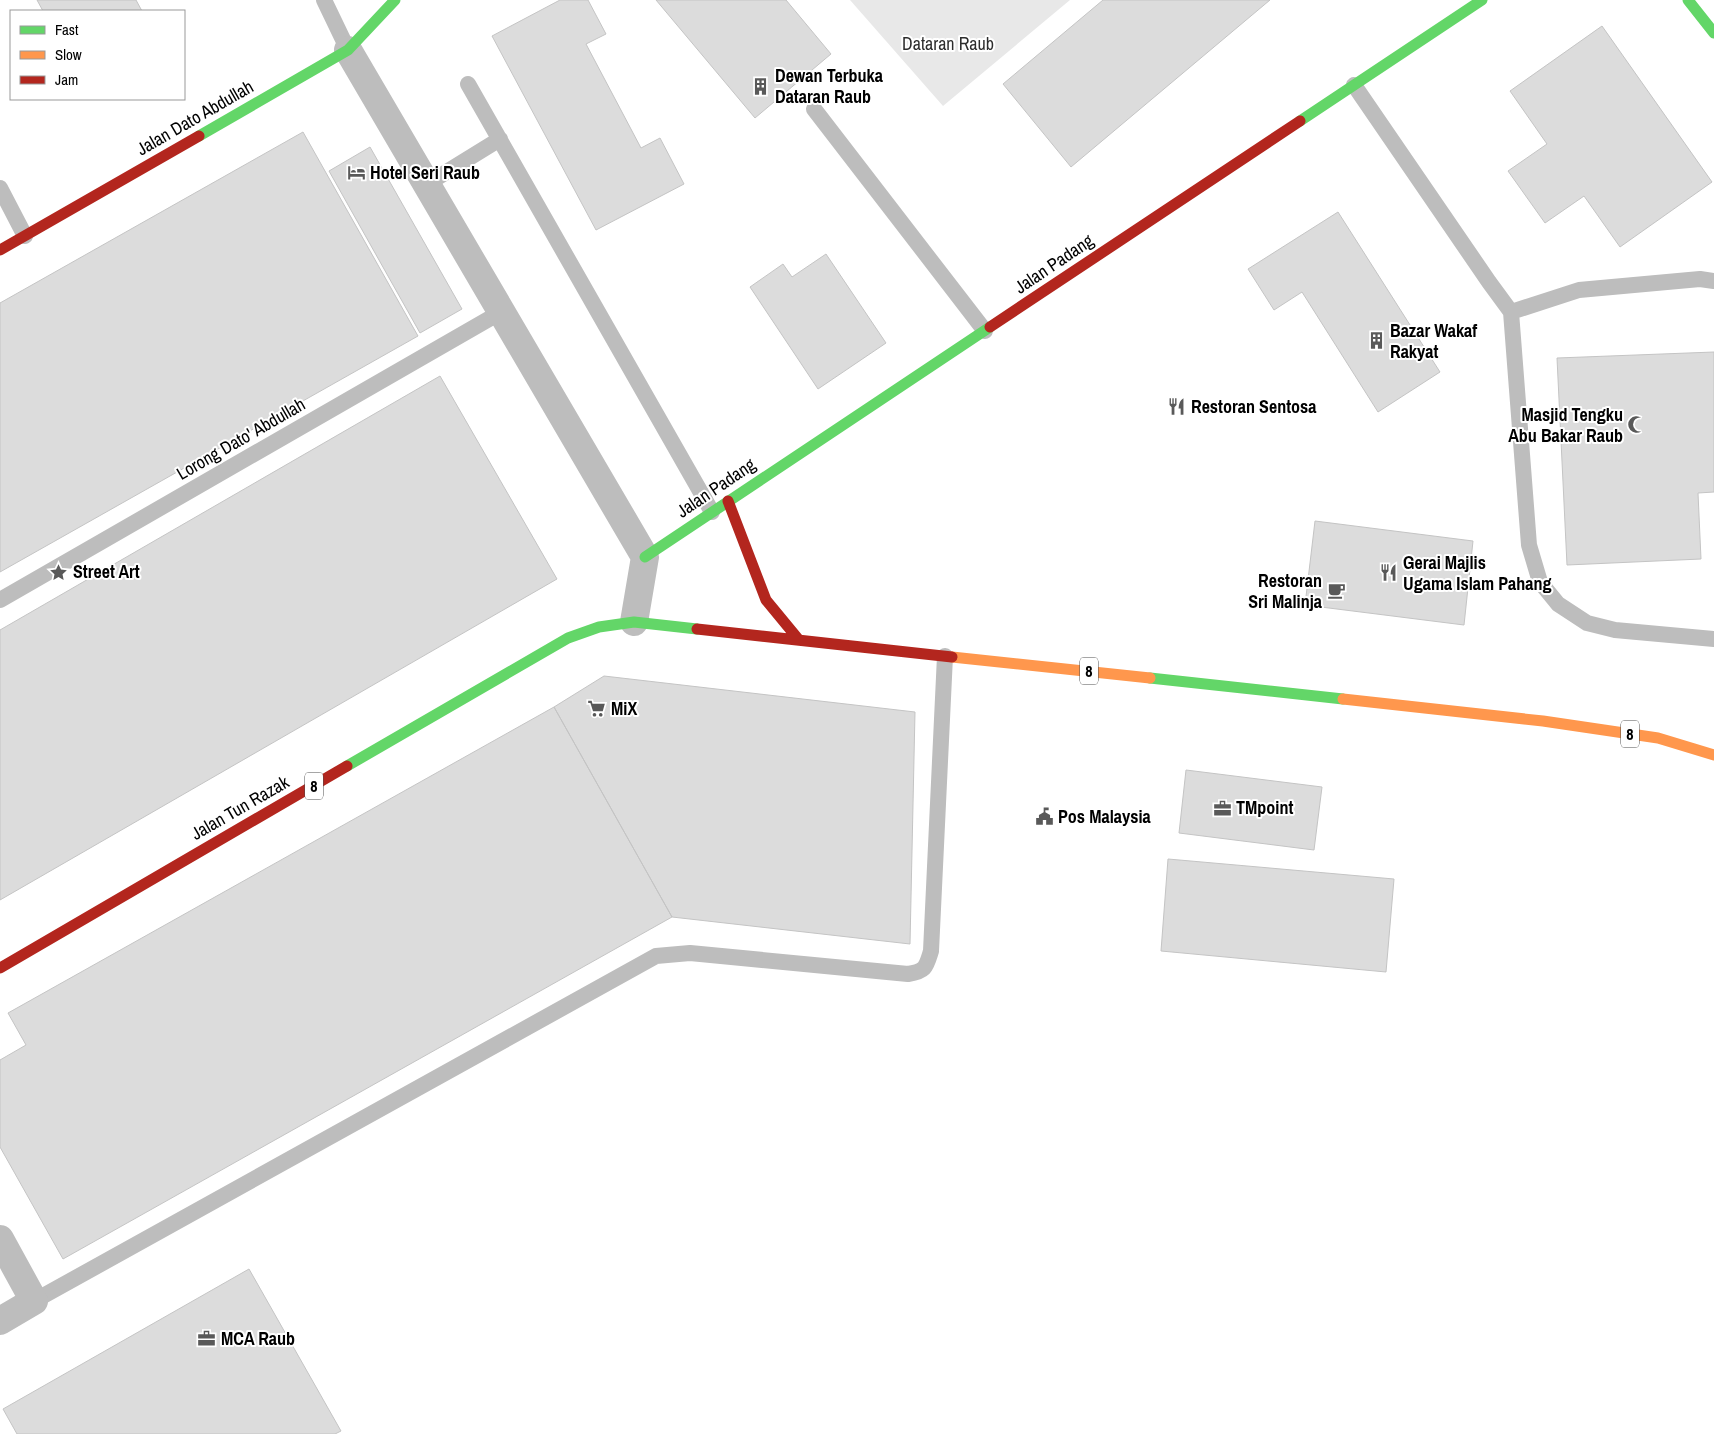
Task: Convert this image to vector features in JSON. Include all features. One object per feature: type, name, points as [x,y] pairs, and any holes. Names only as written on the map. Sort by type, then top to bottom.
[{"type":"main road","name":"Jalan Dato Abdullah","points":[[0,250],[348,50],[395,0]]},
{"type":"main road","name":"Jalan Padang","points":[[645,557],[1482,0]]},
{"type":"main road","points":[[1688,0],[1714,33]]},
{"type":"main road","points":[[728,501],[766,600],[799,640]]},
{"type":"main road","name":"8","points":[[634,622],[1543,721],[1658,738],[1714,755]]},
{"type":"main road","name":"Jalan Tun Razak","points":[[0,968],[568,638],[599,627],[634,622]]},
{"type":"street","points":[[348,50],[645,557],[634,622]]},
{"type":"street","points":[[0,1239],[34,1301],[0,1321]]},
{"type":"lane","points":[[324,0],[348,50]]},
{"type":"lane","points":[[468,84],[712,512]]},
{"type":"lane","points":[[1354,85],[1511,312],[1529,545],[1540,582],[1558,604],[1587,623],[1615,630],[1714,639]]},
{"type":"lane","points":[[814,109],[985,331]]},
{"type":"lane","points":[[427,184],[500,139]]},
{"type":"lane","points":[[0,188],[25,236]]},
{"type":"lane","points":[[1511,312],[1579,290],[1700,279],[1714,282]]},
{"type":"lane","name":"Lorong Dato' Abdullah","points":[[0,600],[501,312]]},
{"type":"lane","points":[[34,1301],[656,956],[690,953],[908,974],[918,972],[926,967],[931,951],[945,656]]},
{"type":"green space","name":"Dataran Raub","points":[[850,0],[1070,0],[943,106]]},
{"type":"building","points":[[37,0],[136,0],[141,10],[42,10]]},
{"type":"building","points":[[560,0],[588,0],[606,34],[586,44],[641,148],[660,138],[684,184],[596,230],[492,36]]},
{"type":"building","name":"Dewan Terbuka Dataran Raub","points":[[656,0],[786,0],[831,54],[755,118]]},
{"type":"building","points":[[1103,0],[1270,0],[1071,167],[1003,84]]},
{"type":"building","points":[[1602,26],[1712,182],[1620,247],[1584,196],[1545,223],[1508,171],[1547,144],[1510,91]]},
{"type":"building","points":[[303,132],[418,336],[0,572],[0,303]]},
{"type":"building","points":[[370,147],[462,309],[420,333],[329,171]]},
{"type":"building","name":"Bazar Wakaf Rakyat","points":[[1338,212],[1440,372],[1378,412],[1302,292],[1274,310],[1248,269]]},
{"type":"building","points":[[826,254],[886,343],[818,389],[750,287],[783,264],[792,277]]},
{"type":"building","name":"Masjid Tengku Abu Bakar Raub","points":[[1714,352],[1714,492],[1698,493],[1701,559],[1567,565],[1557,358]]},
{"type":"building","points":[[440,376],[557,579],[0,900],[0,630]]},
{"type":"building","name":"Gerai Majlis Ugama Islam Pahang","points":[[1315,521],[1473,541],[1464,625],[1305,605]]},
{"type":"building","points":[[604,676],[915,712],[910,944],[672,917],[554,707]]},
{"type":"building","points":[[554,707],[672,917],[63,1259],[0,1147],[0,1060],[26,1045],[8,1013]]},
{"type":"building","points":[[1186,770],[1322,787],[1314,850],[1179,833]]},
{"type":"building","points":[[1168,859],[1394,879],[1386,972],[1161,951]]},
{"type":"building","name":"MCA Raub","points":[[249,1269],[341,1431],[335,1434],[17,1434],[3,1409]]},
{"type":"traffic: fast","points":[[199,136],[348,50],[395,0]]},
{"type":"traffic: fast","points":[[1300,121],[1482,0]]},
{"type":"traffic: fast","points":[[1688,0],[1714,33]]},
{"type":"traffic: fast","points":[[645,557],[990,327]]},
{"type":"traffic: fast","points":[[347,766],[568,638],[599,627],[634,622],[697,629]]},
{"type":"traffic: fast","points":[[1150,678],[1343,699]]},
{"type":"traffic: slow","points":[[952,657],[1150,678]]},
{"type":"traffic: slow","points":[[1343,699],[1543,721],[1658,738],[1714,755]]},
{"type":"traffic: jam","points":[[990,327],[1300,121]]},
{"type":"traffic: jam","points":[[0,250],[199,136]]},
{"type":"traffic: jam","points":[[728,501],[766,600],[799,640]]},
{"type":"traffic: jam","points":[[697,629],[952,657]]},
{"type":"traffic: jam","points":[[0,968],[347,766]]},
{"type":"place","name":"Dewan Terbuka Dataran Raub","points":[[761,86]]},
{"type":"place","name":"Hotel Seri Raub","points":[[356,173]]},
{"type":"place","name":"Bazar Wakaf Rakyat","points":[[1376,341]]},
{"type":"place","name":"Restoran Sentosa","points":[[1177,407]]},
{"type":"place","name":"Masjid Tengku Abu Bakar Raub","points":[[1637,425]]},
{"type":"place","name":"Street Art","points":[[59,572]]},
{"type":"place","name":"Gerai Majlis Ugama Islam Pahang","points":[[1389,573]]},
{"type":"place","name":"Restoran Sri Malinja","points":[[1336,591]]},
{"type":"place","name":"MiX","points":[[597,709]]},
{"type":"place","name":"TMpoint","points":[[1222,808]]},
{"type":"place","name":"Pos Malaysia","points":[[1044,817]]},
{"type":"place","name":"MCA Raub","points":[[207,1339]]}]
